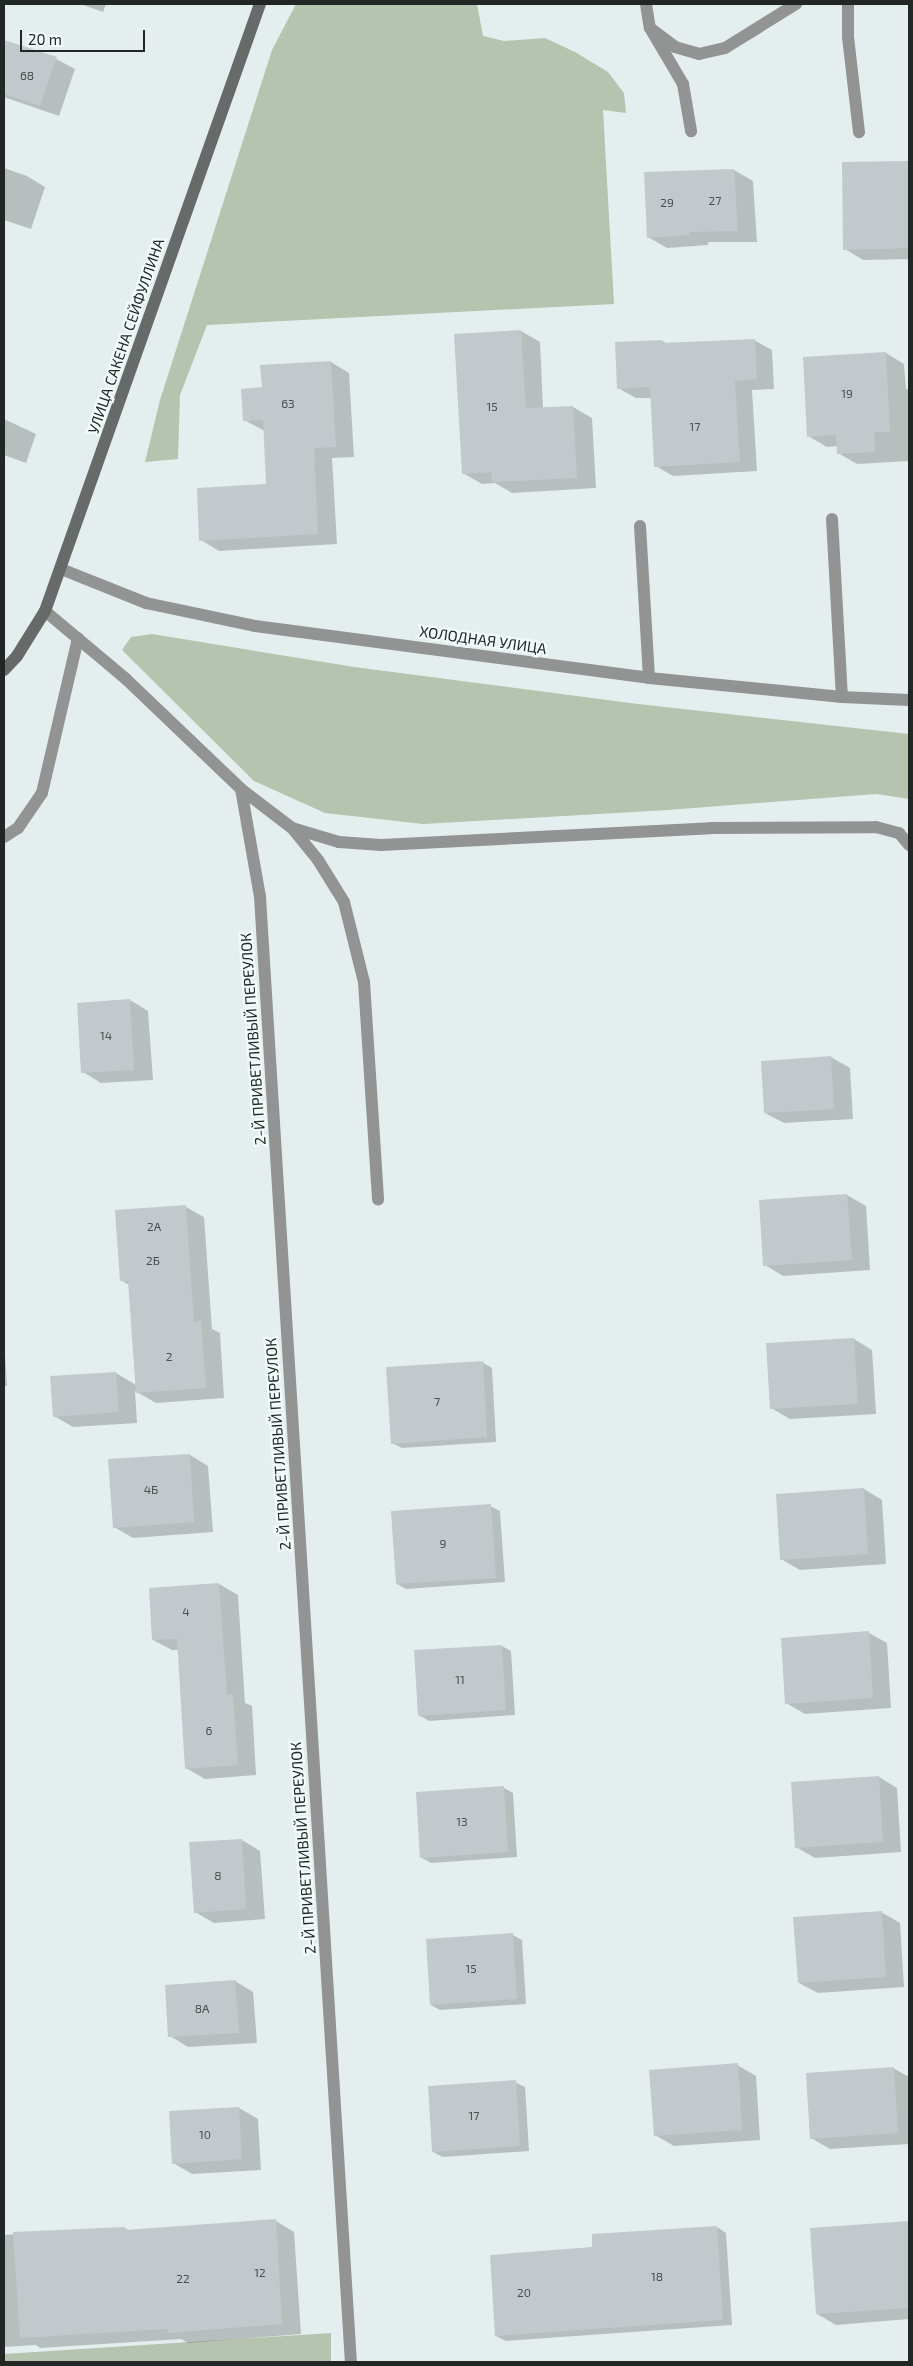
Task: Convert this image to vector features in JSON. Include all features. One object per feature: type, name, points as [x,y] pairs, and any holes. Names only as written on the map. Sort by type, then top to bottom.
[{"type":"street","name":"УЛИЦА САКЕНА СЕЙФУЛЛИНА","points":[[4,670],[17,656],[45,611],[260,4]]},
{"type":"street","points":[[646,4],[650,28],[683,84],[691,131]]},
{"type":"street","points":[[650,28],[675,47],[699,54],[725,48],[796,4]]},
{"type":"street","points":[[848,4],[848,37],[859,132]]},
{"type":"street","points":[[832,519],[842,697]]},
{"type":"street","points":[[640,526],[649,678]]},
{"type":"street","name":"ХОЛОДНАЯ УЛИЦА","points":[[61,569],[146,603],[255,626],[649,678],[842,697],[909,700]]},
{"type":"street","points":[[45,611],[126,679],[241,789],[292,828],[318,860],[344,902],[364,982],[378,1200]]},
{"type":"street","points":[[4,836],[18,828],[42,793],[78,638]]},
{"type":"street","name":"2-Й ПРИВЕТЛИВЫЙ ПЕРЕУЛОК","points":[[241,789],[260,897],[351,2362]]},
{"type":"street","points":[[292,828],[339,842],[381,845],[711,828],[876,827],[899,833],[909,844]]},
{"type":"green space","points":[[296,4],[477,4],[483,36],[504,41],[545,38],[575,52],[608,72],[624,93],[626,113],[603,110],[614,304],[207,325],[180,395],[178,459],[145,462],[160,400],[272,50]]},
{"type":"green space","points":[[152,634],[354,667],[638,704],[909,734],[909,799],[876,794],[668,810],[423,824],[325,813],[254,781],[122,650],[131,637]]},
{"type":"green space","points":[[331,2333],[331,2362],[4,2362],[4,2354]]},
{"type":"building","points":[[4,40],[57,57],[40,106],[4,94]]},
{"type":"building","points":[[908,161],[909,248],[843,250],[842,162]]},
{"type":"building","points":[[734,169],[738,231],[689,232],[689,235],[647,238],[644,172]]},
{"type":"building","points":[[521,330],[526,408],[573,406],[577,478],[492,482],[491,472],[462,474],[454,334]]},
{"type":"building","points":[[755,339],[757,379],[735,381],[740,462],[654,467],[650,387],[617,389],[615,342],[662,340],[662,343]]},
{"type":"building","points":[[886,352],[890,432],[874,432],[875,452],[837,454],[836,435],[807,437],[803,357]]},
{"type":"building","points":[[331,361],[336,447],[314,448],[318,534],[199,541],[197,488],[266,484],[263,420],[243,421],[241,389],[262,387],[260,365]]},
{"type":"building","points":[[130,999],[134,1070],[81,1073],[77,1003]]},
{"type":"building","points":[[831,1056],[834,1109],[764,1113],[761,1061]]},
{"type":"building","points":[[847,1194],[852,1260],[763,1266],[759,1200]]},
{"type":"building","points":[[186,1205],[194,1322],[201,1321],[206,1388],[136,1393],[128,1281],[120,1281],[115,1210]]},
{"type":"building","points":[[854,1338],[858,1404],[770,1409],[766,1343]]},
{"type":"building","points":[[483,1361],[487,1437],[391,1444],[386,1367]]},
{"type":"building","points":[[116,1372],[119,1412],[53,1417],[50,1376]]},
{"type":"building","points":[[190,1454],[194,1522],[113,1528],[108,1459]]},
{"type":"building","points":[[864,1488],[868,1554],[780,1560],[776,1494]]},
{"type":"building","points":[[491,1504],[496,1578],[396,1584],[391,1511]]},
{"type":"building","points":[[219,1583],[227,1695],[233,1694],[238,1765],[185,1769],[177,1639],[152,1640],[149,1588]]},
{"type":"building","points":[[869,1631],[873,1698],[785,1704],[781,1638]]},
{"type":"building","points":[[502,1645],[506,1710],[418,1716],[414,1650]]},
{"type":"building","points":[[879,1776],[883,1842],[795,1848],[791,1782]]},
{"type":"building","points":[[504,1786],[508,1852],[420,1858],[416,1792]]},
{"type":"building","points":[[242,1839],[246,1909],[194,1913],[189,1842]]},
{"type":"building","points":[[882,1911],[886,1977],[798,1983],[793,1917]]},
{"type":"building","points":[[513,1933],[517,1999],[430,2005],[426,1939]]},
{"type":"building","points":[[235,1980],[239,2033],[168,2037],[165,1985]]},
{"type":"building","points":[[738,2063],[742,2130],[654,2136],[649,2070]]},
{"type":"building","points":[[894,2067],[898,2133],[810,2139],[806,2073]]},
{"type":"building","points":[[516,2080],[520,2146],[432,2152],[428,2086]]},
{"type":"building","points":[[239,2107],[242,2159],[172,2164],[169,2111]]},
{"type":"building","points":[[276,2219],[282,2324],[168,2333],[167,2329],[20,2338],[13,2232],[125,2227],[125,2230]]},
{"type":"building","points":[[909,2221],[909,2308],[816,2314],[810,2228]]},
{"type":"building","points":[[717,2226],[723,2320],[495,2336],[490,2255],[592,2247],[592,2234]]}]
